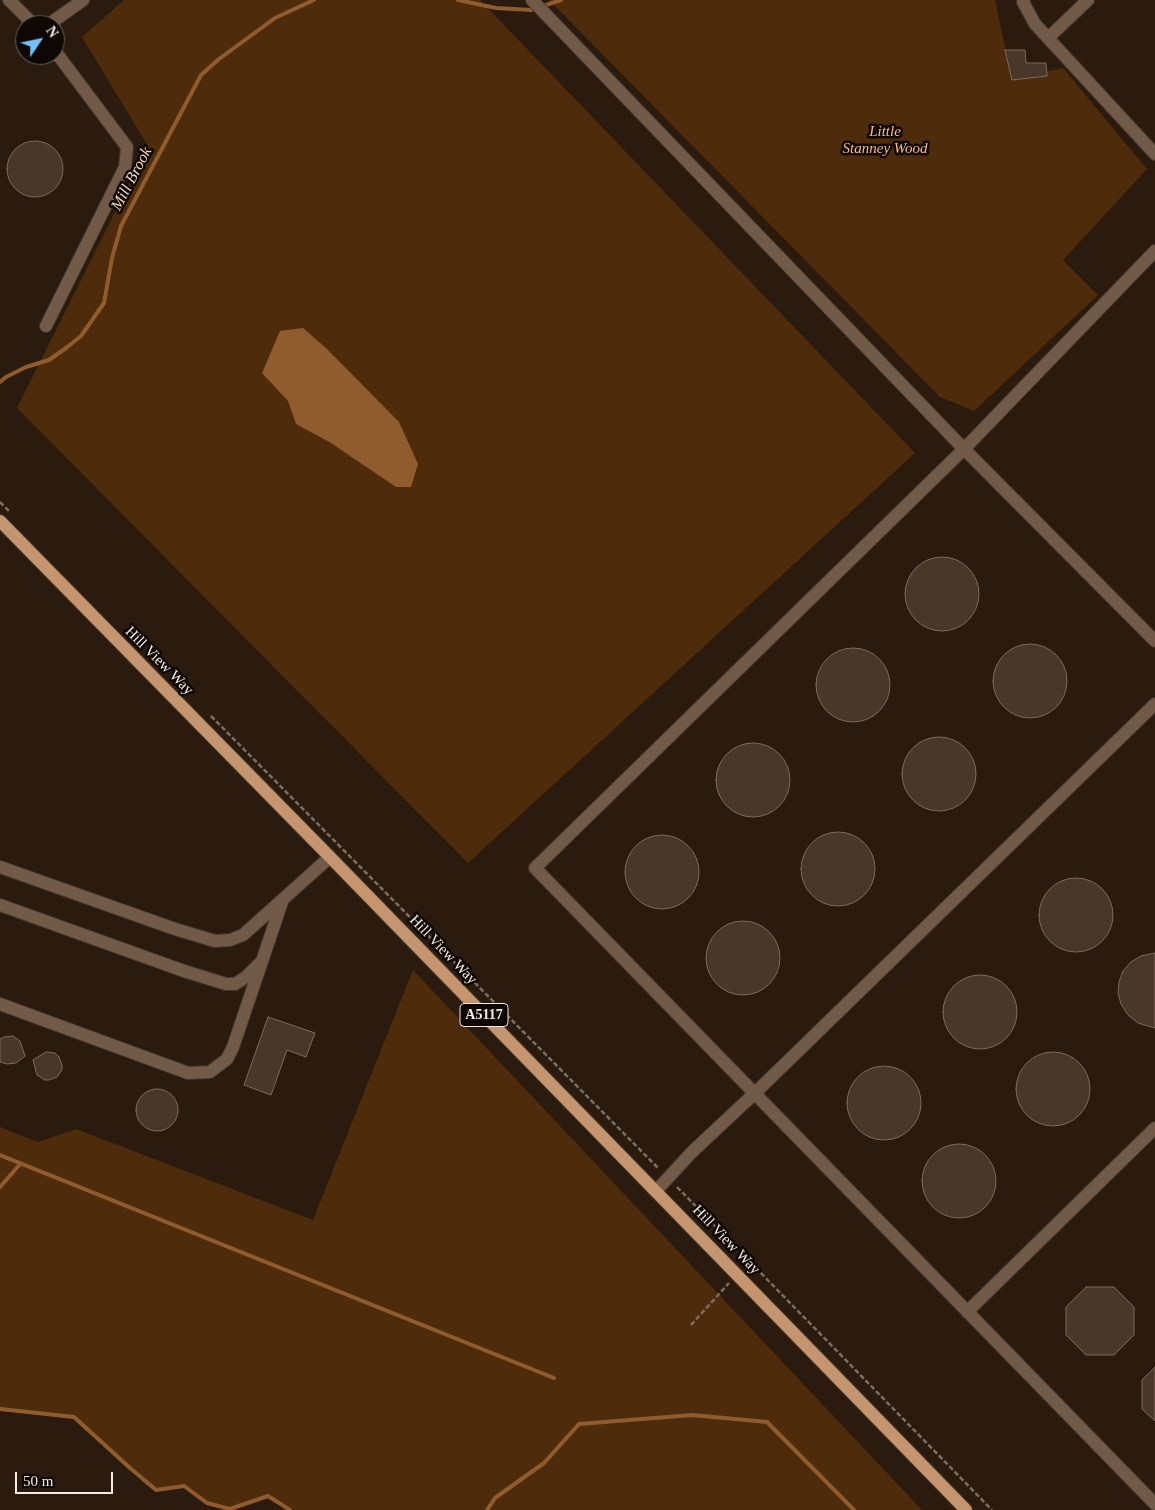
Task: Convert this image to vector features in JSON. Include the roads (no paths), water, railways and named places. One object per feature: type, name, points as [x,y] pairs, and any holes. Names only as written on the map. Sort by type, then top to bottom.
[{"type":"main road","name":"Hill View Way","points":[[0,521],[966,1510]]},
{"type":"lane","points":[[9,0],[24,15]]},
{"type":"lane","points":[[62,15],[83,0]]},
{"type":"lane","points":[[532,0],[964,449],[1155,641]]},
{"type":"lane","points":[[1024,0],[1023,2],[1035,24],[1155,154]]},
{"type":"lane","points":[[1048,38],[1088,0]]},
{"type":"lane","points":[[46,326],[125,167],[127,147],[65,64]]},
{"type":"lane","points":[[1155,251],[964,449],[534,868],[1155,1504]]},
{"type":"lane","points":[[656,1191],[692,1152],[1155,704]]},
{"type":"lane","points":[[0,867],[175,929],[216,941],[230,940],[244,935],[330,857]]},
{"type":"lane","points":[[0,1004],[188,1074],[210,1072],[227,1059],[233,1047],[283,899]]},
{"type":"lane","points":[[0,905],[184,971],[226,984],[235,984],[246,977],[262,961]]},
{"type":"lane","points":[[968,1312],[1155,1128]]},
{"type":"waterway","name":"Mill Brook","points":[[0,382],[26,367],[49,360],[66,348],[81,336],[104,303],[112,258],[121,226],[201,75],[219,59],[275,18],[314,0]]},
{"type":"waterway","name":"Mill Brook","points":[[458,0],[496,8],[531,10],[561,0]]},
{"type":"waterway","points":[[0,1155],[554,1378]]},
{"type":"waterway","points":[[0,1187],[21,1163]]},
{"type":"waterway","points":[[0,1409],[74,1417],[156,1490],[184,1486],[207,1503],[230,1509],[268,1496],[290,1510]]},
{"type":"waterway","points":[[487,1510],[495,1498],[544,1463],[579,1424],[692,1415],[767,1422],[854,1510]]},
{"type":"park label","name":"Little Stanney Wood","points":[[885,140]]}]
